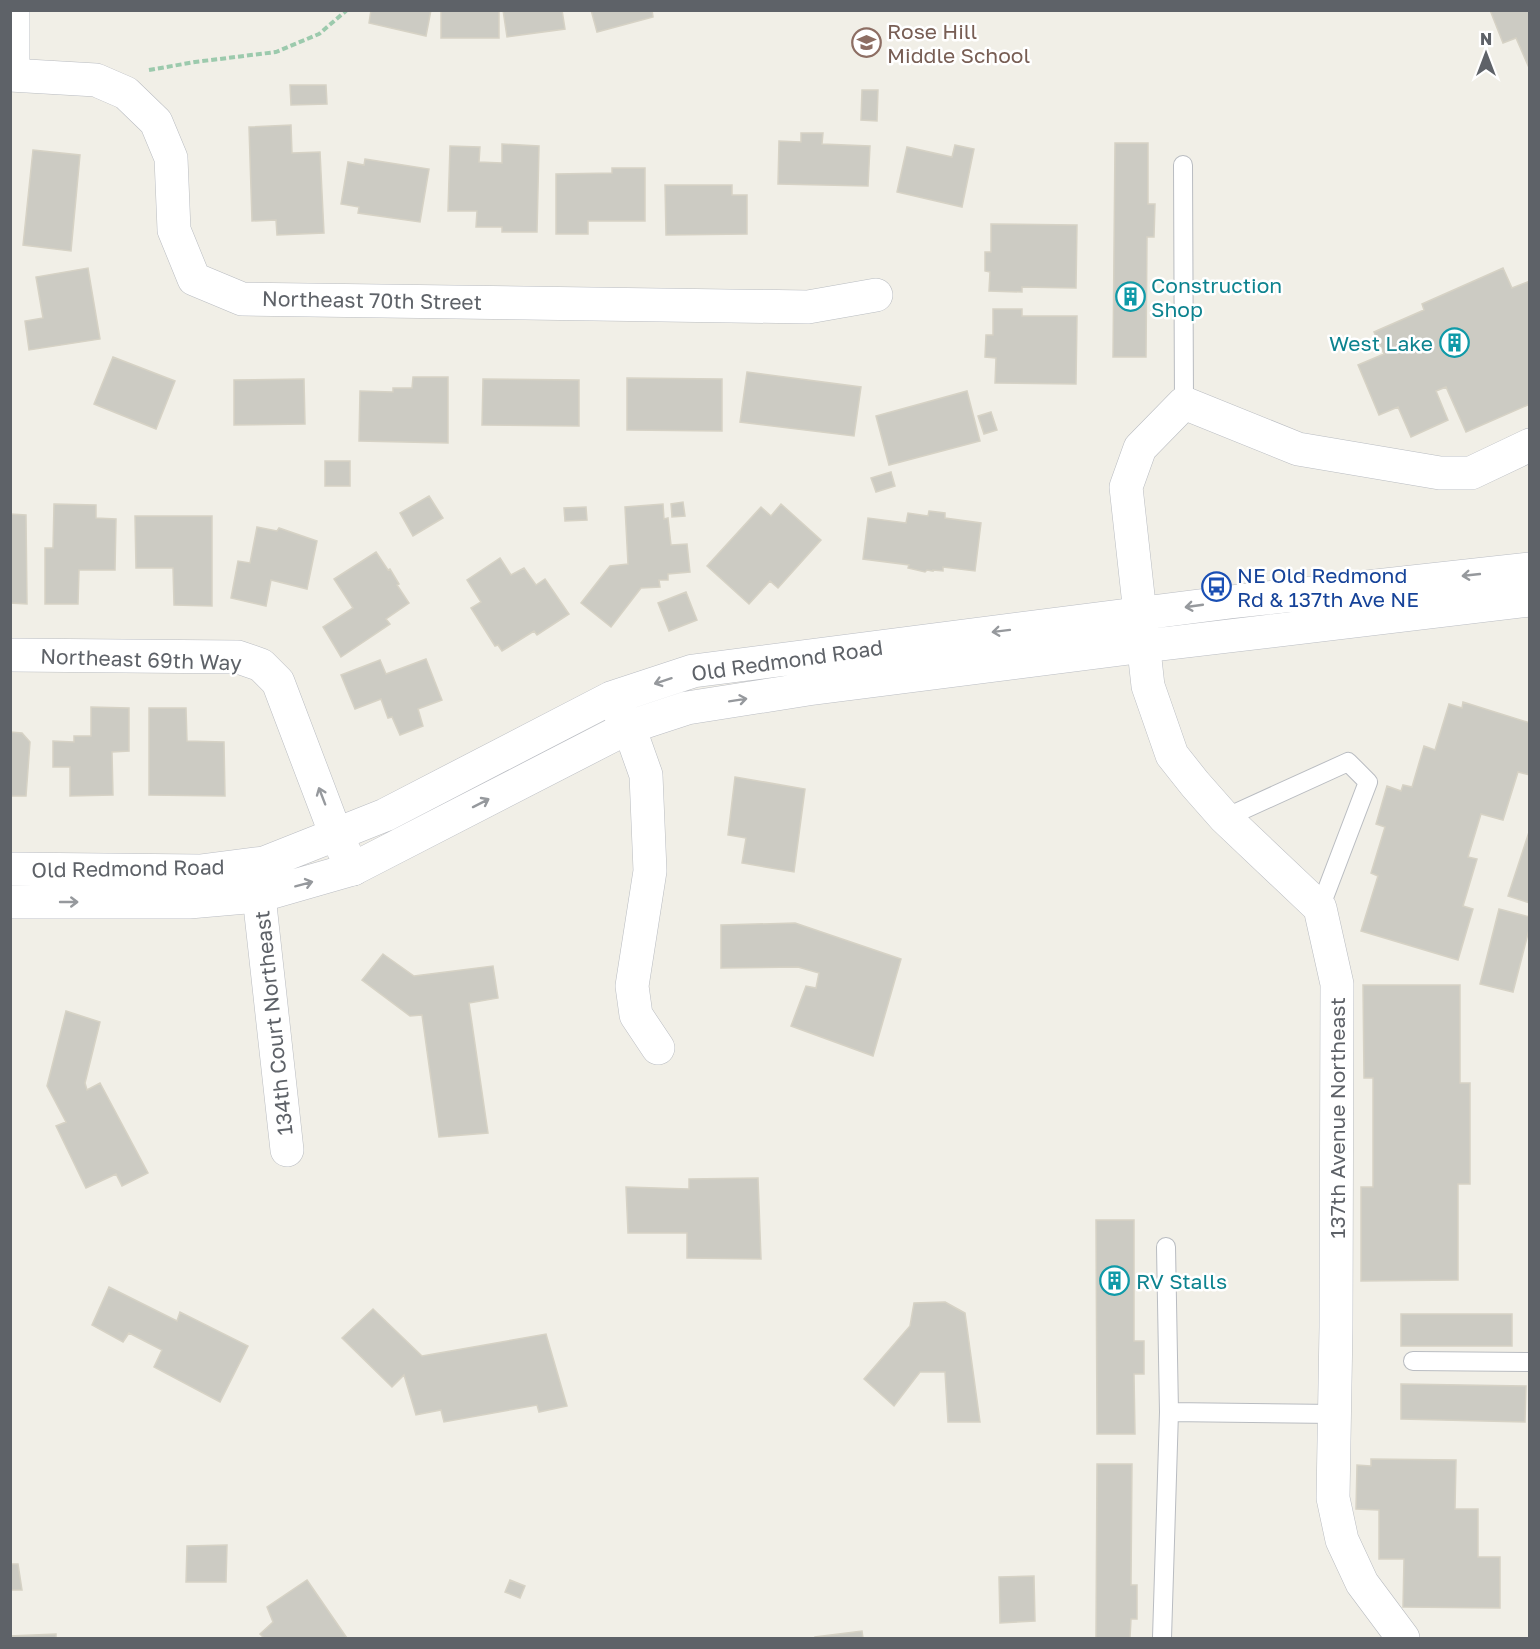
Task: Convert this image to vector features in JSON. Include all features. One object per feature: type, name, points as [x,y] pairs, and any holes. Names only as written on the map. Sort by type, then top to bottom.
[{"type":"street","points":[[12,75],[13,10]]},
{"type":"street","name":"Northeast 70th Street","points":[[12,75],[96,80],[126,93],[156,122],[171,158],[174,230],[194,279],[242,298],[808,307],[876,295]]},
{"type":"street","points":[[1320,908],[1225,818],[1172,754],[1148,686],[1142,613],[1126,487],[1140,448],[1184,404],[1298,449],[1440,473],[1471,473],[1530,445]]},
{"type":"street","name":"Old Redmond Road","points":[[10,869],[200,871],[264,863],[385,815],[611,698],[693,671],[1230,602],[1530,569]]},
{"type":"street","name":"Old Redmond Road","points":[[10,902],[189,902],[259,896],[353,869],[629,727],[687,708],[808,689],[1530,600]]},
{"type":"street","name":"Northeast 69th Way","points":[[10,655],[238,657],[261,665],[278,682],[336,836],[353,869]]},
{"type":"street","points":[[611,698],[629,727],[646,775],[650,871],[632,986],[636,1015],[658,1048]]},
{"type":"street","name":"134th Court Northeast","points":[[259,896],[287,1150]]},
{"type":"street","name":"137th Avenue Northeast","points":[[1320,908],[1337,984],[1333,1498],[1342,1540],[1362,1583],[1403,1638]]},
{"type":"lane","points":[[1183,165],[1184,404]]},
{"type":"lane","points":[[1225,818],[1348,762],[1368,782],[1320,908]]},
{"type":"lane","points":[[1162,1638],[1169,1412],[1166,1247]]},
{"type":"lane","points":[[1413,1361],[1530,1362]]},
{"type":"lane","points":[[1169,1412],[1335,1414]]},
{"type":"path","points":[[145,71],[276,52],[319,34],[347,10]]},
{"type":"building","points":[[371,10],[431,10],[426,36],[369,23]]},
{"type":"building","points":[[441,10],[499,10],[499,38],[441,38]]},
{"type":"building","points":[[503,10],[562,10],[565,29],[507,37]]},
{"type":"building","points":[[591,10],[652,10],[653,17],[597,32]]},
{"type":"building","points":[[1490,10],[1530,10],[1530,70],[1516,38],[1503,43]]},
{"type":"building","points":[[290,85],[326,85],[327,104],[291,105]]},
{"type":"building","points":[[862,90],[878,90],[877,121],[861,120]]},
{"type":"building","points":[[291,125],[292,153],[320,152],[324,233],[277,235],[276,220],[252,221],[249,127]]},
{"type":"building","points":[[801,133],[823,133],[822,144],[870,146],[868,186],[778,184],[779,141],[801,142]]},
{"type":"building","name":"Construction Shop","points":[[1115,143],[1148,143],[1148,204],[1155,204],[1154,237],[1147,237],[1146,357],[1113,357]]},
{"type":"building","points":[[502,144],[539,146],[537,232],[502,232],[502,227],[476,227],[477,211],[448,211],[450,146],[480,147],[479,162],[502,163]]},
{"type":"building","points":[[955,145],[974,149],[962,207],[897,192],[907,147],[952,157]]},
{"type":"building","points":[[33,150],[80,155],[71,251],[23,245]]},
{"type":"building","points":[[365,159],[429,169],[420,222],[358,213],[359,207],[341,204],[348,162],[364,165]]},
{"type":"building","points":[[612,168],[645,168],[645,221],[588,221],[588,234],[556,234],[556,174],[612,173]]},
{"type":"building","points":[[665,185],[732,185],[732,195],[747,195],[747,234],[666,235]]},
{"type":"building","points":[[991,224],[1077,225],[1076,288],[1022,287],[1022,292],[989,291],[990,272],[985,271],[985,252],[991,252]]},
{"type":"building","points":[[88,268],[100,339],[29,350],[25,321],[43,318],[36,277]]},
{"type":"building","name":"West Lake","points":[[1503,268],[1512,288],[1530,281],[1530,404],[1466,432],[1446,387],[1436,391],[1448,420],[1411,437],[1398,407],[1379,415],[1358,365],[1384,354],[1374,332],[1424,310],[1422,304]]},
{"type":"building","points":[[993,309],[1022,309],[1022,316],[1077,316],[1076,384],[995,383],[996,358],[985,357],[986,335],[993,335]]},
{"type":"building","points":[[113,357],[175,381],[156,429],[94,404]]},
{"type":"building","points":[[747,372],[861,387],[854,436],[740,422]]},
{"type":"building","points":[[413,377],[448,377],[448,443],[359,441],[360,391],[393,392],[393,388],[412,388]]},
{"type":"building","points":[[627,378],[722,379],[722,431],[627,430]]},
{"type":"building","points":[[304,379],[305,424],[234,425],[234,380]]},
{"type":"building","points":[[483,379],[579,380],[579,426],[482,425]]},
{"type":"building","points":[[967,391],[980,441],[889,465],[876,416]]},
{"type":"building","points":[[991,412],[997,430],[984,434],[978,416]]},
{"type":"building","points":[[325,461],[350,461],[350,486],[325,486]]},
{"type":"building","points":[[891,472],[895,486],[876,492],[871,478]]},
{"type":"building","points":[[429,496],[443,518],[413,536],[400,513]]},
{"type":"building","points":[[683,502],[685,516],[672,517],[671,504]]},
{"type":"building","points":[[54,504],[96,505],[96,518],[116,519],[115,570],[79,570],[78,604],[45,604],[45,548],[53,548]]},
{"type":"building","points":[[663,504],[664,519],[668,518],[671,545],[687,544],[690,572],[668,574],[668,580],[659,580],[660,587],[641,588],[611,627],[581,603],[610,566],[628,564],[625,507]]},
{"type":"building","points":[[781,504],[821,540],[778,588],[770,581],[749,604],[707,566],[761,507],[771,516]]},
{"type":"building","points":[[586,507],[587,520],[565,521],[564,508]]},
{"type":"building","points":[[929,511],[945,513],[945,518],[981,523],[975,571],[943,567],[943,571],[927,570],[925,572],[908,568],[909,565],[863,559],[868,518],[906,523],[908,513],[928,516]]},
{"type":"building","points":[[10,514],[26,515],[27,604],[10,603]]},
{"type":"building","points":[[135,516],[212,516],[212,606],[174,605],[173,568],[136,568]]},
{"type":"building","points":[[257,527],[277,531],[279,528],[317,541],[307,589],[271,580],[266,606],[231,598],[238,561],[250,563]]},
{"type":"building","points":[[376,552],[388,570],[390,569],[409,603],[386,619],[390,624],[341,657],[323,627],[353,608],[334,579]]},
{"type":"building","points":[[500,558],[511,575],[524,568],[536,585],[545,579],[569,614],[537,635],[534,631],[502,651],[498,645],[495,646],[471,608],[481,602],[467,580]]},
{"type":"building","points":[[686,592],[697,620],[669,631],[658,603]]},
{"type":"building","points":[[426,659],[442,700],[418,709],[423,726],[400,735],[392,717],[388,718],[381,699],[355,709],[341,675],[380,660],[386,674]]},
{"type":"building","points":[[1463,702],[1530,723],[1530,775],[1518,772],[1503,820],[1481,814],[1468,857],[1477,859],[1463,906],[1473,909],[1458,960],[1361,931],[1378,876],[1371,873],[1385,827],[1376,824],[1387,786],[1401,791],[1403,785],[1412,787],[1424,746],[1435,750],[1449,704],[1462,708]]},
{"type":"building","points":[[91,707],[129,708],[129,751],[112,752],[113,795],[70,796],[70,767],[53,767],[53,741],[74,742],[74,736],[91,736]]},
{"type":"building","points":[[149,708],[186,708],[187,741],[224,742],[225,796],[149,795]]},
{"type":"building","points":[[10,732],[22,733],[30,742],[26,796],[10,796]]},
{"type":"building","points":[[735,777],[805,789],[794,872],[742,863],[746,838],[728,835]]},
{"type":"building","points":[[1530,829],[1530,903],[1508,896]]},
{"type":"building","points":[[1499,909],[1530,917],[1530,926],[1513,992],[1480,984]]},
{"type":"building","points":[[795,923],[901,959],[873,1056],[791,1026],[806,986],[816,988],[819,973],[798,967],[721,968],[721,925]]},
{"type":"building","points":[[383,954],[414,976],[493,966],[498,998],[469,1003],[488,1133],[439,1137],[422,1015],[410,1016],[362,980]]},
{"type":"building","points":[[1363,985],[1460,985],[1460,1083],[1470,1083],[1470,1184],[1458,1184],[1458,1280],[1361,1281],[1361,1187],[1373,1187],[1373,1078],[1364,1078]]},
{"type":"building","points":[[66,1011],[100,1022],[85,1083],[87,1090],[100,1083],[148,1173],[122,1186],[116,1174],[86,1188],[56,1126],[66,1122],[47,1086]]},
{"type":"building","points":[[758,1178],[761,1259],[687,1258],[687,1233],[628,1233],[626,1187],[689,1189],[689,1179]]},
{"type":"building","name":"RV Stalls","points":[[1096,1220],[1134,1220],[1134,1341],[1144,1341],[1144,1374],[1134,1374],[1135,1434],[1097,1434]]},
{"type":"building","points":[[109,1287],[177,1321],[180,1312],[248,1346],[220,1402],[154,1367],[162,1350],[129,1333],[123,1342],[92,1325]]},
{"type":"building","points":[[945,1302],[965,1313],[980,1422],[948,1422],[945,1372],[920,1372],[894,1406],[864,1379],[910,1326],[914,1303]]},
{"type":"building","points":[[373,1309],[422,1356],[546,1334],[567,1406],[539,1412],[537,1405],[444,1422],[441,1410],[416,1415],[404,1375],[392,1387],[342,1338]]},
{"type":"building","points":[[1401,1314],[1512,1314],[1512,1346],[1401,1346]]},
{"type":"building","points":[[1401,1384],[1526,1386],[1525,1422],[1401,1419]]},
{"type":"building","points":[[1371,1459],[1456,1460],[1455,1509],[1478,1509],[1478,1557],[1500,1557],[1500,1608],[1403,1607],[1404,1559],[1379,1559],[1379,1510],[1356,1509],[1357,1465],[1371,1466]]},
{"type":"building","points":[[1097,1464],[1132,1464],[1131,1585],[1137,1585],[1137,1619],[1131,1619],[1130,1638],[1096,1638]]},
{"type":"building","points":[[227,1545],[226,1582],[186,1582],[187,1546]]},
{"type":"building","points":[[10,1564],[18,1564],[22,1590],[10,1590]]},
{"type":"building","points":[[1034,1576],[1035,1621],[1000,1623],[999,1577]]},
{"type":"building","points":[[307,1580],[347,1638],[264,1638],[260,1634],[273,1622],[267,1607]]},
{"type":"building","points":[[510,1580],[525,1586],[520,1598],[505,1592]]},
{"type":"building","points":[[862,1631],[863,1638],[815,1638],[815,1637]]},
{"type":"building","points":[[56,1634],[56,1638],[10,1638],[10,1636]]},
{"type":"place","name":"Rose Hill Middle School","points":[[866,43]]},
{"type":"place","name":"Construction Shop","points":[[1130,297]]},
{"type":"place","name":"West Lake","points":[[1454,343]]},
{"type":"place","name":"NE Old Redmond Rd & 137th Ave NE","points":[[1216,587]]},
{"type":"place","name":"RV Stalls","points":[[1115,1281]]}]
